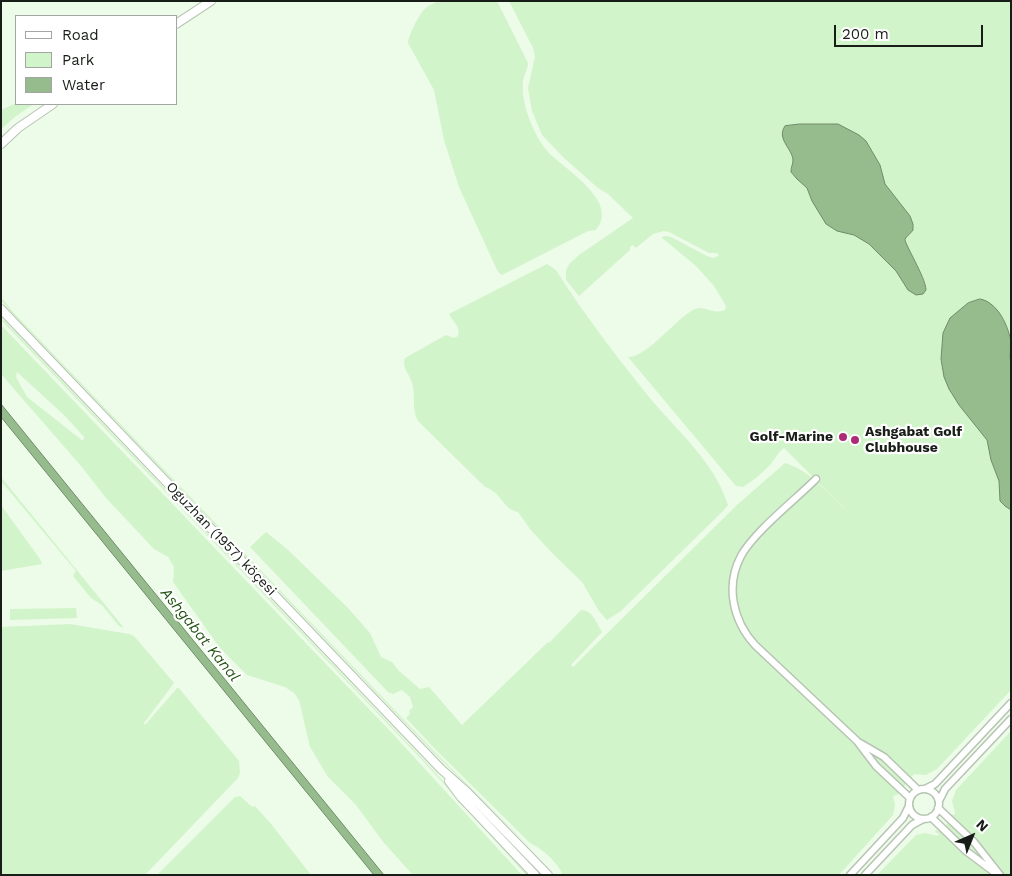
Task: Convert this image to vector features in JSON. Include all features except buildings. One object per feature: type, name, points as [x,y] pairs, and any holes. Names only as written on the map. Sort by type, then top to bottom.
[{"type":"main road","points":[[178,23],[211,1]]},
{"type":"main road","points":[[1,144],[18,128],[52,105]]},
{"type":"main road","name":"Oguzhan (1957) köçesi","points":[[1,309],[441,769],[467,792],[548,875]]},
{"type":"main road","name":"Oguzhan (1957) köçesi","points":[[441,769],[461,797],[535,875]]},
{"type":"street","points":[[816,479],[767,526],[745,551],[733,584],[734,602],[740,624],[750,640],[857,741],[876,766],[910,798]]},
{"type":"street","points":[[850,875],[903,818],[909,806],[910,798],[922,789],[935,784],[1011,703]]},
{"type":"street","points":[[865,875],[912,825],[935,814],[945,789],[1011,719]]},
{"type":"street","points":[[857,741],[884,757],[922,789],[934,793],[939,805],[974,842],[999,875]]},
{"type":"street","points":[[909,806],[914,815],[923,819]]},
{"type":"street","points":[[930,817],[966,851],[999,875]]},
{"type":"green space","points":[[439,1],[497,1],[528,63],[523,81],[524,101],[530,122],[541,144],[588,187],[601,209],[602,219],[596,230],[588,231],[502,275],[498,272],[459,187],[444,140],[434,90],[408,43],[421,13],[427,7]]},
{"type":"green space","points":[[509,1],[1011,1],[1011,690],[937,769],[926,775],[914,774],[897,795],[893,796],[895,805],[893,815],[839,875],[563,875],[549,856],[530,843],[406,718],[413,707],[410,697],[402,690],[393,694],[388,692],[250,547],[266,532],[287,549],[348,608],[370,633],[381,657],[392,662],[399,671],[420,689],[429,687],[462,725],[581,610],[588,612],[594,618],[602,632],[571,665],[573,667],[738,504],[785,463],[794,466],[811,477],[847,511],[784,448],[754,480],[743,487],[736,486],[628,357],[636,356],[644,351],[695,309],[725,310],[726,306],[714,286],[696,266],[661,237],[671,237],[713,258],[719,256],[717,253],[709,253],[664,231],[653,234],[636,248],[633,245],[630,247],[630,250],[579,296],[566,280],[566,270],[570,263],[633,218],[608,194],[598,188],[564,158],[542,135],[532,111],[528,88],[535,57],[533,48]]},
{"type":"green space","points":[[15,103],[15,105],[32,105],[1,129],[1,110]]},
{"type":"green space","points":[[547,264],[556,270],[624,366],[704,460],[722,489],[728,505],[621,611],[607,620],[599,611],[582,582],[530,529],[518,512],[508,508],[491,489],[485,487],[419,422],[414,409],[412,383],[404,364],[405,358],[446,335],[454,338],[458,336],[458,327],[449,314]]},
{"type":"green space","points":[[1,297],[13,312],[435,752],[535,852],[434,753],[12,313],[1,300]]},
{"type":"green space","points":[[1,317],[424,760],[528,875],[423,761],[3,322]]},
{"type":"green space","points":[[1,325],[392,733],[522,875],[413,875],[384,843],[356,805],[328,777],[310,747],[299,700],[294,693],[285,687],[247,675],[220,648],[173,582],[174,567],[168,557],[154,549],[106,498],[81,466],[1,374]],"holes":[[[17,372],[65,416],[84,437],[83,441],[27,397],[16,377]]]},
{"type":"green space","points":[[1,477],[124,628],[119,626],[102,605],[91,598],[73,576],[76,571],[1,481]]},
{"type":"green space","points":[[1,505],[40,559],[42,564],[1,571]]},
{"type":"green space","points":[[76,608],[77,618],[10,620],[10,609]]},
{"type":"green space","points":[[70,624],[134,636],[174,683],[144,723],[145,725],[178,687],[239,761],[240,773],[238,778],[145,875],[1,875],[1,627]]},
{"type":"green space","points":[[1011,731],[1011,875],[877,875],[916,835],[925,833],[938,836],[939,834],[935,832],[936,830],[941,832],[952,817],[951,814],[954,815],[955,813],[952,801],[956,790]]},
{"type":"green space","points":[[240,796],[252,807],[255,806],[311,875],[157,875],[235,797]]},
{"type":"water","points":[[838,124],[866,141],[880,165],[885,184],[910,216],[913,224],[913,230],[905,239],[925,285],[926,290],[923,294],[916,295],[908,290],[896,271],[869,244],[854,235],[837,231],[826,224],[812,201],[807,188],[791,172],[793,160],[782,135],[785,126]]},
{"type":"water","points":[[980,299],[992,305],[1002,316],[1011,343],[1011,510],[1000,501],[999,481],[991,460],[987,440],[959,405],[949,389],[944,377],[941,359],[943,333],[950,318],[968,303]]},
{"type":"water","points":[[1,404],[384,875],[374,875],[1,417]]},
{"type":"place","name":"Golf-Marine","points":[[843,437]]},
{"type":"place","name":"Ashgabat Golf Clubhouse","points":[[855,440]]},
{"type":"water label","name":"Ashgabat Kanal","points":[[200,635]]}]
